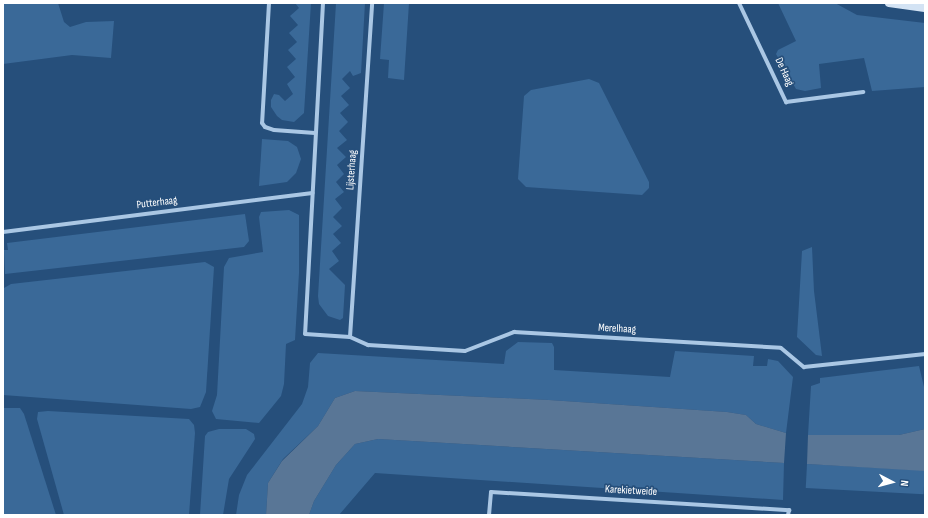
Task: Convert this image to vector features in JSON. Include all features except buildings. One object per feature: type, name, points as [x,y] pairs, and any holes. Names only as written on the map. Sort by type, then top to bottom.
[{"type":"street","points":[[269,3],[262,123],[265,127],[274,130],[315,133]]},
{"type":"street","points":[[313,193],[323,3]]},
{"type":"street","name":"Lijsterhaag","points":[[350,337],[372,3]]},
{"type":"street","name":"De Haag","points":[[739,3],[786,102],[864,92]]},
{"type":"street","points":[[889,3],[925,8]]},
{"type":"street","name":"Merelhaag","points":[[313,193],[305,334],[350,337],[368,345],[465,351],[514,332],[781,348],[804,368],[925,354]]},
{"type":"street","name":"Putterhaag","points":[[3,232],[313,193]]},
{"type":"street","name":"Karekietweide","points":[[489,515],[491,492],[789,510],[788,515]]},
{"type":"shaded area","points":[[3,3],[58,3],[64,22],[70,27],[86,22],[114,21],[111,58],[72,55],[3,64]]},
{"type":"shaded area","points":[[295,3],[311,3],[304,113],[294,122],[282,120],[277,116],[271,107],[271,100],[274,94],[279,95],[285,101],[293,94],[287,84],[295,77],[287,67],[296,59],[288,50],[297,42],[289,33],[298,25],[290,16],[299,8]]},
{"type":"shaded area","points":[[336,3],[365,3],[361,73],[353,76],[350,71],[342,79],[350,88],[341,96],[349,105],[340,113],[348,122],[339,131],[347,140],[337,148],[346,157],[337,165],[344,174],[336,182],[344,192],[335,199],[342,208],[333,217],[342,226],[333,234],[341,243],[332,251],[339,261],[329,269],[345,285],[343,318],[340,320],[328,316],[319,304],[318,296]]},
{"type":"shaded area","points":[[384,3],[409,3],[404,80],[388,78],[389,60],[380,59]]},
{"type":"shaded area","points":[[778,3],[835,3],[857,15],[925,23],[925,87],[872,91],[864,58],[819,64],[821,88],[805,91],[796,89],[776,54],[778,50],[796,41]]},
{"type":"shaded area","points":[[589,79],[599,83],[649,182],[649,188],[642,195],[526,187],[518,179],[524,96],[531,90]]},
{"type":"shaded area","points":[[262,139],[288,141],[297,147],[301,159],[296,173],[287,182],[259,186]]},
{"type":"shaded area","points":[[289,210],[299,215],[299,273],[295,340],[286,344],[284,384],[281,396],[259,423],[216,419],[212,411],[217,395],[224,267],[229,258],[263,252],[259,217],[261,212]]},
{"type":"shaded area","points":[[245,214],[249,241],[244,247],[5,274],[4,250],[8,250],[7,243]]},
{"type":"shaded area","points":[[812,247],[814,291],[822,356],[816,355],[797,337],[802,251]]},
{"type":"shaded area","points":[[205,262],[214,267],[206,392],[200,407],[191,409],[3,395],[4,288],[11,284]]},
{"type":"shaded area","points":[[518,342],[552,343],[554,347],[554,370],[670,377],[675,351],[754,356],[753,366],[767,366],[768,359],[778,361],[793,377],[786,433],[756,424],[746,415],[727,412],[549,400],[355,391],[335,398],[318,426],[283,459],[268,483],[266,515],[236,515],[239,495],[247,475],[302,404],[308,387],[310,363],[318,353],[504,364],[506,351]]},
{"type":"shaded area","points":[[919,366],[925,391],[925,429],[899,435],[808,435],[811,386],[820,383],[820,378]]},
{"type":"shaded area","points":[[355,391],[549,400],[727,412],[746,415],[756,424],[786,433],[784,463],[378,439],[355,444],[336,465],[314,501],[309,515],[266,515],[268,483],[282,461],[318,426],[335,398]]},
{"type":"shaded area","points":[[3,408],[20,408],[24,414],[56,515],[3,515]]},
{"type":"shaded area","points":[[48,411],[189,419],[194,425],[195,433],[189,515],[64,515],[37,419],[38,412]]},
{"type":"shaded area","points":[[219,429],[246,429],[254,434],[255,439],[229,479],[223,515],[200,515],[205,436],[208,432]]},
{"type":"shaded area","points":[[925,429],[925,471],[807,464],[808,435],[899,435]]},
{"type":"shaded area","points":[[378,439],[784,463],[783,500],[375,473],[339,515],[309,515],[314,501],[336,465],[355,444]]},
{"type":"shaded area","points":[[807,464],[925,470],[924,494],[806,488]]}]
